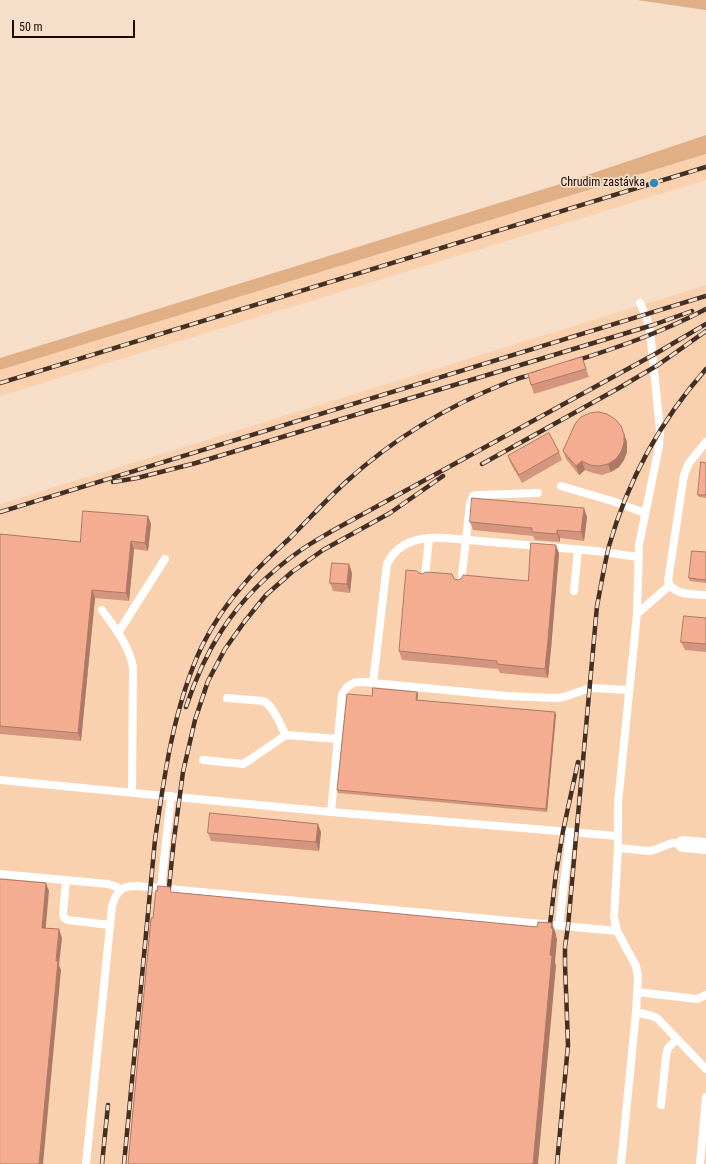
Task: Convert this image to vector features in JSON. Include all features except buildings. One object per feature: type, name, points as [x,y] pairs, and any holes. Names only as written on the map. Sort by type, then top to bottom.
[{"type":"street","points":[[683,844],[706,846]]},
{"type":"lane","points":[[621,1164],[636,1012],[638,971],[615,925],[614,909],[618,848],[618,803],[637,614],[639,545],[659,446],[660,430],[650,331],[647,319],[640,303]]},
{"type":"lane","points":[[706,442],[703,450],[689,463],[684,475],[668,577],[670,585],[674,589],[681,592],[706,595]]},
{"type":"lane","points":[[561,486],[612,501],[645,513]]},
{"type":"lane","points":[[461,583],[470,504],[473,496],[538,493]]},
{"type":"lane","points":[[425,577],[429,538]]},
{"type":"lane","points":[[373,683],[387,564],[393,554],[403,545],[415,540],[445,538],[578,549],[638,558]]},
{"type":"lane","points":[[574,591],[578,549]]},
{"type":"lane","points":[[118,633],[165,560]]},
{"type":"lane","points":[[637,614],[670,585]]},
{"type":"lane","points":[[102,610],[118,633],[132,658],[132,792]]},
{"type":"lane","points":[[331,812],[342,698],[344,690],[352,683],[373,683],[507,696],[556,698],[564,697],[590,688],[629,690]]},
{"type":"lane","points":[[227,698],[263,701],[267,703],[271,707],[286,735]]},
{"type":"lane","points":[[204,760],[243,764],[286,735],[338,739]]},
{"type":"lane","points":[[0,780],[331,812],[618,836]]},
{"type":"lane","points":[[162,888],[171,796]]},
{"type":"lane","points":[[559,926],[570,832]]},
{"type":"lane","points":[[618,848],[649,851],[672,843],[683,844]]},
{"type":"lane","points":[[0,874],[108,884],[117,887],[120,890]]},
{"type":"lane","points":[[66,880],[63,914],[64,918],[68,920],[110,925]]},
{"type":"lane","points":[[86,1164],[112,906],[120,890],[124,887],[162,888],[617,931]]},
{"type":"lane","points":[[637,992],[697,998],[706,995]]},
{"type":"lane","points":[[636,1012],[657,1018],[706,1069]]},
{"type":"lane","points":[[661,1105],[666,1056],[668,1048],[677,1039]]},
{"type":"lane","points":[[700,1164],[706,1097]]},
{"type":"shaded area","points":[[637,0],[706,0],[706,10]]},
{"type":"shaded area","points":[[706,135],[706,154],[0,370],[0,358],[557,185]]},
{"type":"shaded area","points":[[706,154],[706,180],[0,396],[0,370]]},
{"type":"shaded area","points":[[706,285],[706,1164],[0,1164],[0,504]]},
{"type":"railway","points":[[0,383],[706,167]]},
{"type":"railway","points":[[0,512],[706,296]]},
{"type":"railway","points":[[572,362],[607,351],[674,325],[706,309]]},
{"type":"railway","points":[[113,482],[137,478],[196,463],[653,325],[692,311]]},
{"type":"railway","points":[[186,707],[206,657],[230,619],[258,586],[290,558],[332,531],[655,354],[706,324]]},
{"type":"railway","points":[[482,464],[658,365],[706,331]]},
{"type":"railway","points":[[557,1164],[568,1045],[565,947],[597,606],[604,568],[617,522],[636,474],[661,430],[675,409],[706,369]]},
{"type":"railway","points":[[124,1164],[155,840],[162,791],[177,716],[192,669],[206,638],[216,621],[254,572],[332,495],[383,451],[422,425],[463,402],[506,383],[540,372]]},
{"type":"railway","points":[[168,897],[183,772],[195,720],[208,681],[225,649],[266,595],[292,572],[323,550],[390,513],[443,476]]},
{"type":"railway","points":[[549,933],[556,873],[563,831],[578,762]]},
{"type":"railway","points":[[102,1164],[108,1105]]},
{"type":"place","name":"Chrudim zastávka","points":[[654,183]]}]
